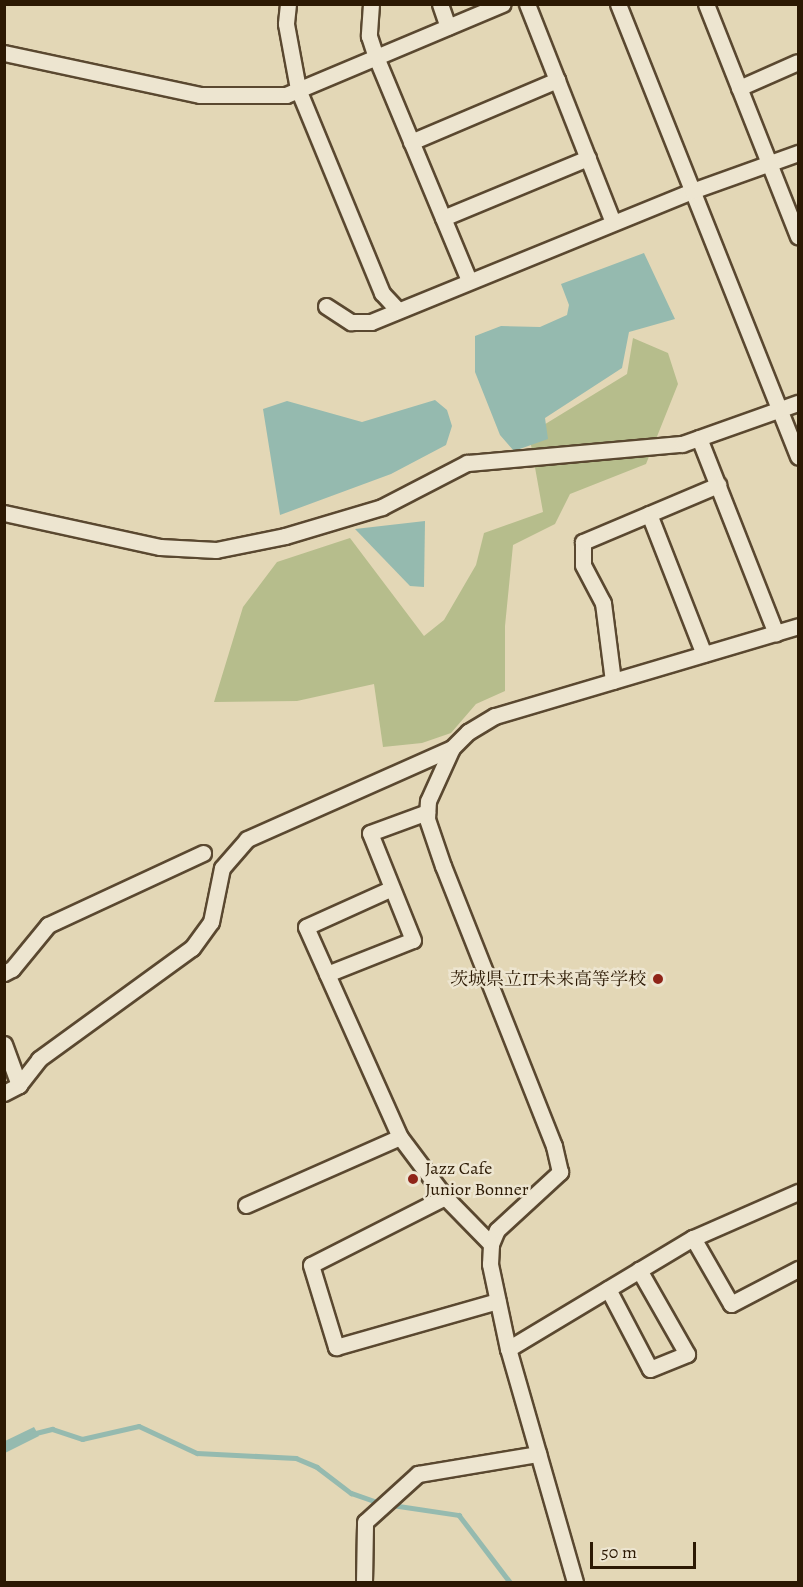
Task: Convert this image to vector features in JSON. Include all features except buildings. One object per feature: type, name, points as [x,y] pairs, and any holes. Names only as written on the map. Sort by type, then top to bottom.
[{"type":"street","points":[[288,4],[286,24],[298,89],[382,293],[397,309]]},
{"type":"street","points":[[371,4],[369,36],[376,57],[469,280]]},
{"type":"street","points":[[440,4],[448,27]]},
{"type":"street","points":[[4,53],[200,95],[286,95],[503,4]]},
{"type":"street","points":[[527,4],[613,222]]},
{"type":"street","points":[[618,4],[798,457]]},
{"type":"street","points":[[708,5],[798,236]]},
{"type":"street","points":[[739,88],[798,62]]},
{"type":"street","points":[[411,142],[557,80]]},
{"type":"street","points":[[326,306],[351,322],[371,322],[397,309],[613,222],[798,153]]},
{"type":"street","points":[[443,218],[588,158]]},
{"type":"street","points":[[4,513],[160,547],[216,550],[285,536],[382,507],[467,463],[682,444],[798,403]]},
{"type":"street","points":[[699,438],[776,633]]},
{"type":"street","points":[[613,681],[603,603],[583,565],[583,542],[718,485]]},
{"type":"street","points":[[649,514],[704,654]]},
{"type":"street","points":[[4,1093],[19,1085],[39,1059],[192,948],[211,922],[222,868],[247,839],[452,748],[468,732],[495,716],[798,626]]},
{"type":"street","points":[[452,748],[428,812],[443,866],[554,1146],[560,1172],[497,1230],[491,1244],[498,1301],[508,1349],[575,1582]]},
{"type":"street","points":[[327,974],[412,940],[390,889],[370,833],[428,812]]},
{"type":"street","points":[[4,973],[12,969],[48,925],[203,852]]},
{"type":"street","points":[[390,889],[306,927],[400,1137],[445,1197],[491,1244]]},
{"type":"street","points":[[4,1044],[19,1085]]},
{"type":"street","points":[[246,1205],[400,1137]]},
{"type":"street","points":[[508,1349],[693,1238],[798,1192]]},
{"type":"street","points":[[445,1197],[311,1265],[336,1347],[498,1301]]},
{"type":"street","points":[[693,1238],[731,1304],[798,1269]]},
{"type":"street","points":[[608,1289],[650,1369],[687,1354],[639,1270]]},
{"type":"street","points":[[364,1582],[365,1522],[418,1474],[538,1454]]},
{"type":"green space","points":[[633,338],[668,353],[678,384],[646,464],[570,494],[555,524],[513,545],[505,626],[505,691],[476,704],[451,733],[422,743],[383,747],[374,684],[297,701],[214,702],[243,607],[277,562],[350,538],[424,636],[444,620],[476,565],[484,533],[543,512],[529,434],[627,374]]},
{"type":"water","points":[[644,253],[675,319],[629,332],[622,368],[545,418],[548,439],[514,451],[500,435],[475,372],[475,336],[501,326],[540,327],[567,315],[569,305],[561,284]]},
{"type":"water","points":[[435,400],[447,410],[452,426],[446,445],[391,474],[280,515],[263,409],[287,401],[362,422]]},
{"type":"water","points":[[425,521],[424,587],[410,586],[355,529]]},
{"type":"water","points":[[34,1427],[39,1436],[5,1453],[5,1441]]},
{"type":"waterway","points":[[32,1434],[52,1429],[82,1439],[139,1426],[197,1453],[296,1458],[317,1467],[351,1493],[380,1503]]},
{"type":"waterway","points":[[392,1505],[459,1515],[510,1582]]},
{"type":"place","name":"茨城県立IT未来高等学校","points":[[658,979]]},
{"type":"place","name":"Jazz Cafe Junior Bonner","points":[[413,1179]]}]
